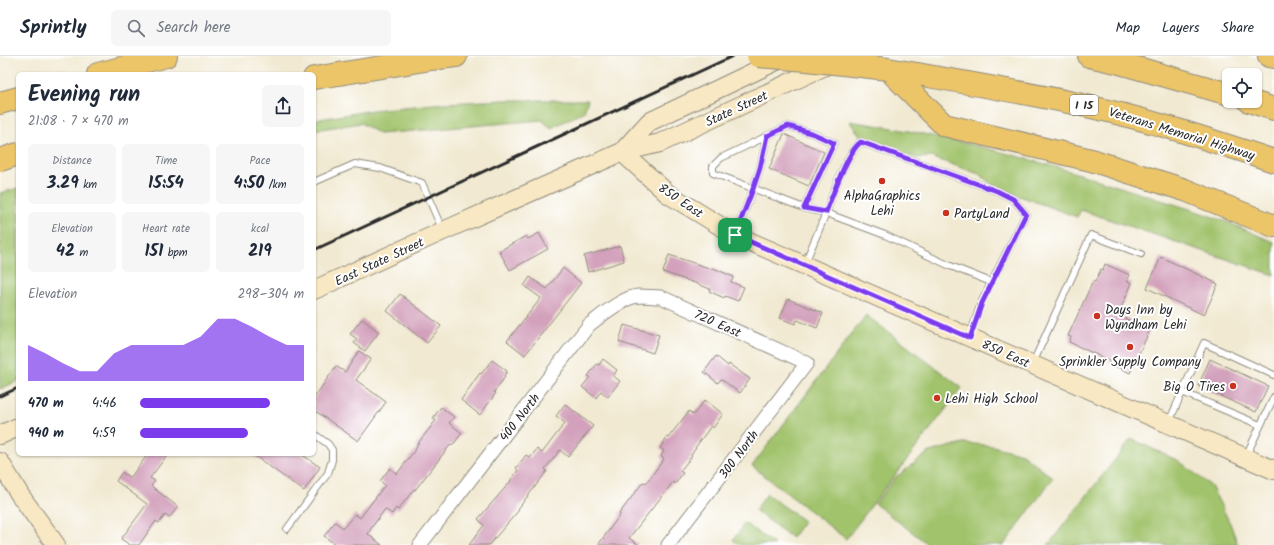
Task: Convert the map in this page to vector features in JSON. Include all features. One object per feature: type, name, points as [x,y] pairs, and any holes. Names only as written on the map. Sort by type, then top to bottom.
[{"type":"highway","points":[[106,72],[166,56]]},
{"type":"highway","points":[[316,78],[456,56]]},
{"type":"highway","name":"Veterans Memorial Highway","points":[[758,56],[888,69],[1074,103],[1120,114],[1206,139],[1274,162]]},
{"type":"highway","points":[[1089,56],[1116,62],[1222,92]]},
{"type":"highway","points":[[1269,56],[1274,57]]},
{"type":"highway","points":[[888,69],[944,125],[1091,160],[1185,190],[1274,226]]},
{"type":"highway","points":[[0,103],[16,99]]},
{"type":"highway","points":[[1262,105],[1274,109]]},
{"type":"highway","points":[[0,160],[16,155]]},
{"type":"main road","name":"State Street","points":[[622,152],[649,122],[788,56]]},
{"type":"main road","name":"State Street","points":[[443,231],[622,152],[660,143],[848,56]]},
{"type":"main road","name":"850 East","points":[[622,152],[668,194],[735,235],[1274,470]]},
{"type":"main road","name":"East State Street","points":[[316,289],[443,231]]},
{"type":"main road","points":[[0,435],[16,428]]},
{"type":"main road","points":[[0,462],[20,495],[56,545]]},
{"type":"street","name":"720 East","points":[[627,300],[637,296],[661,297],[807,363]]},
{"type":"street","name":"400 North","points":[[420,545],[589,325],[602,314],[619,303],[627,300]]},
{"type":"street","name":"300 North","points":[[668,545],[807,363]]},
{"type":"lane","points":[[804,208],[834,143],[814,134],[788,126],[721,158],[713,166],[714,173],[804,208],[826,212],[885,235],[948,265],[991,282]]},
{"type":"lane","points":[[735,235],[760,168],[767,136]]},
{"type":"lane","points":[[804,265],[844,169],[856,145],[861,142],[997,191],[1013,199],[1026,214],[991,282],[970,338]]},
{"type":"lane","points":[[316,181],[355,164],[380,168],[422,183],[443,231]]},
{"type":"lane","points":[[1032,364],[1091,235],[1141,254]]},
{"type":"lane","points":[[1168,424],[1204,343],[1274,375]]},
{"type":"lane","points":[[1182,392],[1260,426]]},
{"type":"lane","points":[[1245,457],[1274,397]]},
{"type":"lane","points":[[287,529],[328,473],[332,460],[332,450],[328,444],[316,435]]},
{"type":"green space","points":[[505,100],[588,100],[584,112],[551,128],[542,120],[379,134],[361,123],[316,130],[316,120],[373,110],[445,103]]},
{"type":"green space","points":[[849,121],[921,133],[1027,159],[1233,224],[1274,242],[1274,275],[1081,210],[1077,217],[995,187],[979,174],[931,157],[916,158],[862,138]]},
{"type":"green space","points":[[16,189],[16,382],[0,389],[0,193]]},
{"type":"green space","points":[[866,315],[962,388],[846,539],[752,466]]},
{"type":"green space","points":[[1131,439],[1179,461],[1211,486],[1230,523],[1238,545],[1048,545]]},
{"type":"green space","points":[[964,443],[993,446],[1022,454],[1053,478],[1004,545],[929,545],[875,504],[896,477],[929,452]]},
{"type":"green space","points":[[767,494],[804,521],[792,538],[755,510]]},
{"type":"green space","points":[[745,523],[775,545],[740,545],[733,540]]},
{"type":"building","points":[[784,134],[824,152],[809,186],[769,169]]},
{"type":"building","points":[[539,233],[548,249],[510,270],[499,251],[526,236],[528,239]]},
{"type":"building","points":[[620,246],[624,261],[588,272],[584,256]]},
{"type":"building","points":[[669,255],[712,269],[713,268],[734,277],[731,282],[744,287],[738,301],[725,296],[724,298],[709,291],[710,289],[663,272]]},
{"type":"building","points":[[1161,257],[1218,284],[1204,315],[1147,288]]},
{"type":"building","name":"Days Inn by Wyndham Lehi","points":[[1105,264],[1130,275],[1127,281],[1132,283],[1118,315],[1150,330],[1130,373],[1109,363],[1110,361],[1069,342],[1071,337],[1068,336],[1093,281],[1095,282]]},
{"type":"building","points":[[563,268],[581,283],[525,355],[507,341],[541,298],[524,286],[530,277],[547,289]]},
{"type":"building","points":[[400,294],[441,326],[427,343],[387,311]]},
{"type":"building","points":[[788,299],[823,313],[817,328],[797,320],[795,324],[780,318]]},
{"type":"building","points":[[362,319],[379,332],[365,351],[354,343],[357,339],[350,334]]},
{"type":"building","points":[[624,325],[659,335],[653,353],[619,342]]},
{"type":"building","points":[[359,351],[371,359],[356,380],[386,402],[358,441],[316,411],[316,395],[336,366],[345,372]]},
{"type":"building","points":[[716,356],[728,366],[729,364],[750,379],[740,393],[721,379],[718,383],[704,372]]},
{"type":"building","points":[[603,359],[617,370],[613,376],[620,381],[608,397],[601,391],[596,398],[582,387],[590,377],[588,376],[597,364],[599,365]]},
{"type":"building","name":"Big O Tires","points":[[1210,359],[1268,386],[1256,412],[1198,386]]},
{"type":"building","points":[[492,360],[507,371],[504,376],[505,377],[494,392],[496,393],[480,415],[461,400],[480,373],[481,374]]},
{"type":"building","points":[[705,400],[723,414],[713,428],[711,426],[695,448],[691,455],[692,456],[680,471],[683,473],[675,484],[673,482],[629,538],[639,545],[598,545],[643,482],[646,483],[664,459],[661,456],[664,451],[660,448],[667,437],[668,438],[689,411],[693,415]]},
{"type":"building","points":[[565,404],[593,426],[568,457],[560,450],[545,469],[547,471],[518,509],[519,510],[489,545],[469,545],[484,525],[478,519],[511,481],[518,470],[516,468],[526,455],[530,458],[537,449],[542,453],[565,423],[556,416]]},
{"type":"building","points":[[441,407],[454,417],[449,423],[462,433],[452,446],[451,444],[398,510],[396,508],[392,514],[385,509],[372,527],[368,534],[382,545],[336,545],[324,536],[335,522],[343,528],[355,514],[360,518],[385,485],[380,481],[390,468],[397,474],[436,420],[433,418]]},
{"type":"building","points":[[146,456],[166,456],[150,478],[155,481],[151,486],[178,507],[169,518],[165,515],[159,523],[156,521],[139,545],[130,545],[121,539],[147,504],[116,481],[122,472],[130,478]]},
{"type":"building","points":[[255,456],[304,456],[320,467],[304,491]]},
{"type":"railway","points":[[316,249],[733,56]]},
{"type":"railway","points":[[0,396],[16,389]]},
{"type":"place","name":"AlphaGraphics Lehi","points":[[882,181]]},
{"type":"place","name":"PartyLand","points":[[946,213]]},
{"type":"place","name":"Days Inn by Wyndham Lehi","points":[[1097,316]]},
{"type":"place","name":"Sprinkler Supply Company","points":[[1130,347]]},
{"type":"place","name":"Big O Tires","points":[[1233,386]]},
{"type":"place","name":"Lehi High School","points":[[937,398]]},
{"type":"route","points":[[788,126],[814,134],[834,143],[804,208],[826,212],[853,150],[856,145],[861,142],[997,191],[1013,199],[1026,214],[982,303],[970,338],[735,235],[760,168],[767,136],[788,126]]}]
